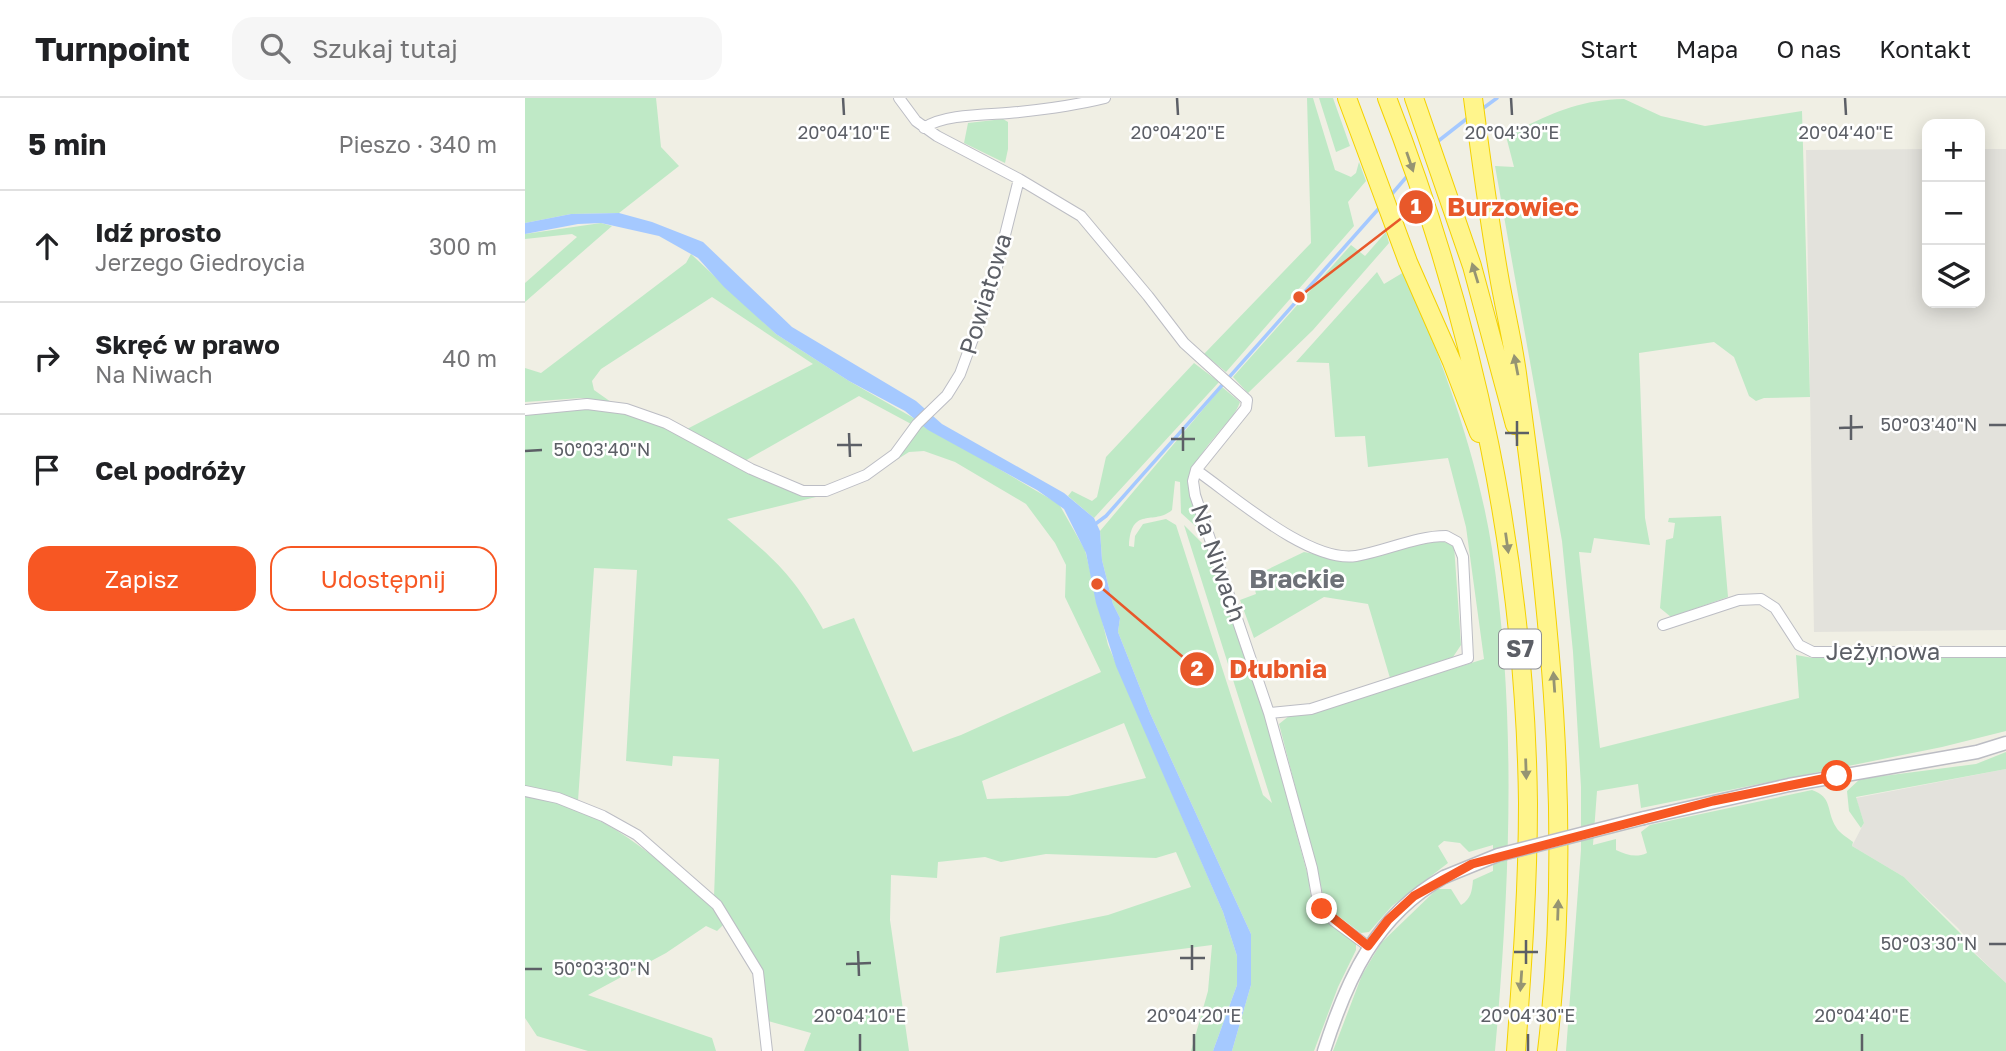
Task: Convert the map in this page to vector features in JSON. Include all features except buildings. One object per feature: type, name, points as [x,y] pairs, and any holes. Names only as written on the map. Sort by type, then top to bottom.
[{"type":"highway","points":[[1347,98],[1408,261],[1453,362],[1496,476]]},
{"type":"highway","name":"S7","points":[[1387,98],[1436,238],[1477,385],[1496,476],[1517,617],[1525,732],[1526,890],[1516,1051]]},
{"type":"highway","name":"S7","points":[[1414,98],[1485,310],[1530,481],[1549,620],[1560,808],[1556,946],[1547,1051]]},
{"type":"highway","points":[[1473,98],[1518,378],[1530,481]]},
{"type":"street","points":[[899,98],[924,128],[1020,179]]},
{"type":"street","points":[[924,128],[951,118],[1022,112],[1105,98]]},
{"type":"street","name":"Na Niwach","points":[[1020,179],[1067,206],[1089,224],[1184,343],[1243,396],[1245,408],[1196,470],[1193,481],[1195,495],[1269,713],[1312,868],[1318,902],[1334,921],[1368,946]]},
{"type":"street","name":"Powiatowa","points":[[525,410],[587,404],[626,409],[666,423],[787,485],[811,492],[826,491],[881,466],[951,389],[966,360],[995,276],[1020,179]]},
{"type":"street","points":[[1196,470],[1300,542],[1324,554],[1357,556],[1446,536],[1457,542],[1463,557],[1468,659],[1311,709],[1269,713]]},
{"type":"street","name":"Jeżynowa","points":[[1663,625],[1724,604],[1754,598],[1769,602],[1800,645],[1813,652],[2006,652]]},
{"type":"street","points":[[1324,1051],[1348,982],[1368,946],[1397,912],[1444,877],[1497,855],[1644,818],[1745,794],[1977,752],[2006,743]]},
{"type":"street","points":[[525,791],[569,802],[603,816],[637,835],[717,905],[758,972],[767,1051]]},
{"type":"shaded area","points":[[1922,149],[1922,308],[1985,308],[1985,149],[2006,149],[2006,630],[1814,632],[1806,150]]},
{"type":"shaded area","points":[[2006,769],[2006,983],[1974,952],[1976,949],[1958,928],[1904,877],[1852,846],[1864,823],[1856,798]]},
{"type":"green space","points":[[525,98],[656,98],[661,147],[679,166],[619,213],[571,214],[525,223]]},
{"type":"green space","points":[[1307,98],[1313,98],[1335,170],[1351,177],[1356,173],[1359,162],[1366,181],[1348,202],[1354,226],[1226,372],[1204,354],[1311,243]]},
{"type":"green space","points":[[1319,98],[1333,98],[1350,146],[1336,152]]},
{"type":"green space","points":[[1624,99],[1661,116],[1705,126],[1802,111],[1810,397],[1764,398],[1756,401],[1749,396],[1734,357],[1714,342],[1639,353],[1645,518],[1650,545],[1594,538],[1591,553],[1579,552],[1600,748],[1799,698],[1796,655],[1813,658],[2006,656],[2006,731],[1942,747],[1641,808],[1638,784],[1597,791],[1593,845],[1616,839],[1616,850],[1631,855],[1643,855],[1647,853],[1641,832],[1650,825],[1812,790],[1819,793],[1826,801],[1836,827],[1853,842],[1852,846],[1904,877],[1976,949],[1974,953],[2006,983],[2006,1051],[1566,1051],[1581,850],[1581,787],[1573,652],[1562,541],[1495,166],[1514,167],[1506,136],[1549,115],[1577,106]]},
{"type":"green space","points":[[1003,119],[1008,122],[1005,163],[964,143],[968,123]]},
{"type":"green space","points":[[601,223],[612,226],[525,302],[525,283],[577,237],[572,234],[525,239],[525,234]]},
{"type":"green space","points":[[1386,232],[1389,243],[1313,330],[1248,393],[1233,377],[1351,245],[1365,256]]},
{"type":"green space","points":[[691,254],[776,334],[849,381],[917,420],[913,425],[859,396],[743,462],[687,429],[813,364],[712,297],[601,369],[592,381],[594,390],[611,402],[581,398],[525,402],[525,368],[541,373],[686,263]]},
{"type":"green space","points":[[1377,272],[1384,284],[1404,272],[1418,305],[1445,373],[1468,443],[1492,549],[1505,674],[1509,800],[1495,1051],[1333,1051],[1362,975],[1381,943],[1437,889],[1451,889],[1461,905],[1464,903],[1470,894],[1473,880],[1493,871],[1493,845],[1469,852],[1460,843],[1444,841],[1438,846],[1448,863],[1392,906],[1369,932],[1361,933],[1330,910],[1324,898],[1279,724],[1289,716],[1331,707],[1484,659],[1466,527],[1448,458],[1368,467],[1365,436],[1335,437],[1329,363],[1296,362]]},
{"type":"green space","points":[[1194,363],[1219,382],[1094,518],[1068,496],[1072,491],[1092,501],[1097,497],[1106,457]]},
{"type":"green space","points":[[1222,387],[1240,402],[1193,469],[1191,490],[1202,532],[1181,513],[1180,482],[1175,481],[1172,510],[1134,525],[1129,546],[1134,547],[1135,536],[1143,524],[1166,519],[1176,525],[1263,795],[1272,803],[1184,525],[1207,548],[1266,720],[1313,904],[1322,919],[1356,943],[1356,950],[1338,987],[1314,1051],[1232,1051],[1251,985],[1251,934],[1150,713],[1118,632],[1120,618],[1113,604],[1102,560],[1100,531]]},
{"type":"green space","points":[[608,409],[652,422],[820,496],[727,519],[781,568],[823,629],[854,618],[913,752],[961,735],[1101,672],[1065,597],[1066,565],[1055,543],[1026,504],[955,462],[924,451],[909,452],[877,472],[908,445],[922,424],[1059,504],[1085,550],[1108,645],[1223,912],[1237,956],[1237,985],[1213,1051],[1191,1051],[1208,991],[1212,945],[996,973],[1000,937],[1108,915],[1191,887],[1176,852],[1156,858],[1046,854],[1001,862],[985,857],[938,862],[937,878],[891,875],[890,920],[909,1051],[804,1051],[811,1033],[768,1021],[759,963],[714,897],[719,759],[673,756],[672,766],[626,761],[637,570],[594,568],[578,801],[525,787],[525,412]],"holes":[[[1124,723],[1146,778],[1068,796],[987,799],[982,781]]]},
{"type":"green space","points":[[1721,516],[1728,597],[1671,617],[1660,608],[1666,540],[1673,538],[1675,523],[1668,522],[1669,518]]},
{"type":"green space","points":[[1434,539],[1454,545],[1461,645],[1453,657],[1390,678],[1368,604],[1324,597],[1254,638],[1240,600],[1256,594],[1252,577],[1304,552],[1346,560]]},
{"type":"green space","points":[[2006,752],[2006,769],[1856,797],[1864,823],[1861,828],[1849,811],[1847,791],[1860,779],[1976,764]]},
{"type":"green space","points":[[525,796],[580,811],[604,823],[672,871],[715,909],[724,924],[717,931],[706,926],[666,953],[588,995],[712,1038],[716,1051],[588,1051],[537,1036],[525,1018]]},
{"type":"water","points":[[619,213],[652,222],[703,242],[792,327],[916,401],[942,424],[1064,493],[1094,518],[1100,531],[1102,560],[1113,604],[1120,618],[1118,632],[1150,713],[1251,934],[1251,985],[1232,1051],[1213,1051],[1237,985],[1237,956],[1223,912],[1116,666],[1096,603],[1086,553],[1064,509],[1037,490],[928,430],[905,411],[849,381],[776,334],[724,287],[698,258],[659,236],[601,223],[578,224],[525,234],[525,223],[571,214]]},
{"type":"waterway","points":[[1482,109],[1497,98]]},
{"type":"waterway","points":[[1437,142],[1469,117]]},
{"type":"waterway","points":[[1391,195],[1409,174]]},
{"type":"waterway","points":[[1094,525],[1106,516],[1381,206]]},
{"type":"place","name":"Burzowiec","points":[[1299,297]]},
{"type":"place","name":"Dłubnia","points":[[1097,584]]},
{"type":"district","name":"Brackie","points":[[1297,579]]},
{"type":"route","points":[[1322,909],[1368,946],[1388,920],[1414,896],[1451,873],[1472,864],[1713,801],[1837,776]]}]
